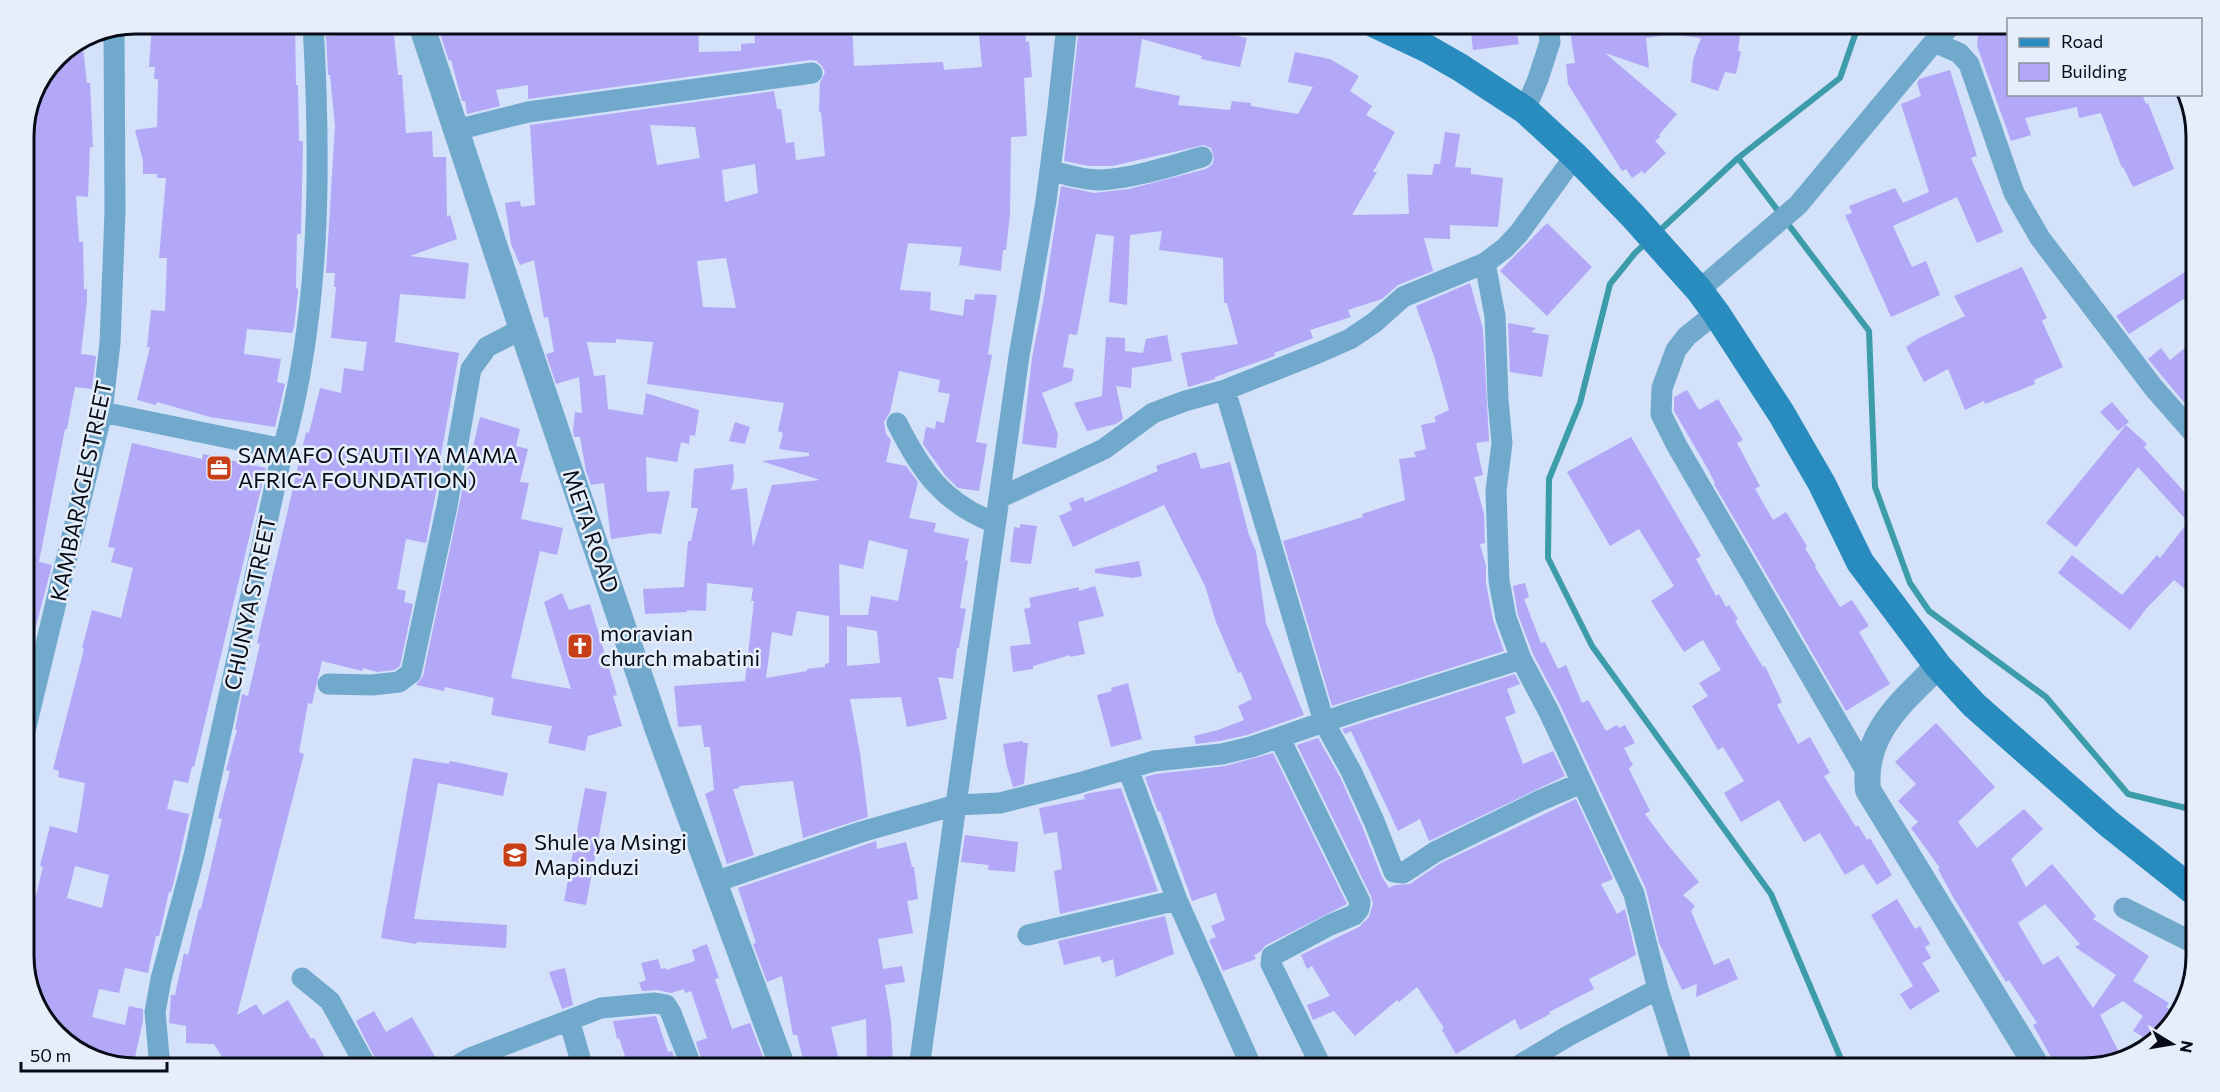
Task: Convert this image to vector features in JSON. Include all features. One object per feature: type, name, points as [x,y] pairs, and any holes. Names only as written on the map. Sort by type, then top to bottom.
[{"type":"main road","points":[[1395,34],[1451,62],[1525,110],[1575,156],[1633,216],[1699,290],[1716,313],[1793,433],[1822,484],[1860,562],[1938,666],[1974,705],[2109,824],[2186,885]]},
{"type":"street","name":"CHUNYA STREET","points":[[159,1058],[154,1012],[160,979],[193,860],[298,384],[309,316],[318,172],[313,34]]},
{"type":"street","name":"META ROAD","points":[[424,34],[654,718],[779,1058]]},
{"type":"street","points":[[920,1058],[1019,356],[1059,108],[1066,34]]},
{"type":"street","points":[[1525,110],[1550,42],[1549,34]]},
{"type":"street","points":[[1699,290],[1798,205],[1942,34]]},
{"type":"street","name":"KAMBARAGE STREET","points":[[35,689],[102,412],[110,343],[115,212],[114,37]]},
{"type":"street","points":[[1934,42],[1959,53],[1969,64],[2014,193],[2040,238],[2153,387],[2185,424]]},
{"type":"street","points":[[456,130],[528,112],[812,73]]},
{"type":"street","points":[[999,498],[1104,449],[1153,412],[1225,390],[1350,339],[1375,322],[1403,297],[1485,263],[1520,233],[1575,156]]},
{"type":"street","points":[[1050,170],[1075,178],[1100,180],[1137,174],[1202,157]]},
{"type":"street","points":[[1485,263],[1496,316],[1498,399],[1502,443],[1496,491],[1499,581],[1506,618],[1521,659],[1634,894],[1658,988],[1680,1058]]},
{"type":"street","points":[[1716,313],[1687,336],[1676,350],[1662,388],[1661,414],[1677,446],[1866,771]]},
{"type":"street","points":[[328,684],[372,686],[399,682],[411,673],[445,517],[471,369],[487,346],[522,329]]},
{"type":"street","points":[[1225,390],[1324,722],[1351,771],[1397,874],[1539,801],[1581,783]]},
{"type":"street","points":[[102,412],[283,449]]},
{"type":"street","points":[[897,423],[913,456],[926,476],[953,502],[974,515],[995,523]]},
{"type":"street","points":[[715,882],[861,832],[956,805],[999,803],[1166,759],[1222,754],[1280,739],[1324,722],[1521,659]]},
{"type":"street","points":[[1938,666],[1900,704],[1874,743],[1866,771],[1868,790],[2032,1058]]},
{"type":"street","points":[[1280,739],[1360,903],[1354,915],[1272,956],[1271,964],[1317,1058]]},
{"type":"street","points":[[1128,769],[1177,900],[1248,1058]]},
{"type":"street","points":[[1028,934],[1177,900]]},
{"type":"street","points":[[2124,908],[2186,939]]},
{"type":"street","points":[[302,978],[330,1001],[361,1058]]},
{"type":"street","points":[[1532,1058],[1658,988]]},
{"type":"street","points":[[470,1058],[601,1008],[655,1003],[666,1005],[671,1012],[688,1058]]},
{"type":"street","points":[[569,1020],[580,1058]]},
{"type":"building","points":[[151,34],[295,34],[299,141],[303,141],[301,234],[297,234],[296,288],[298,293],[294,327],[292,333],[247,329],[244,354],[281,359],[277,382],[285,384],[275,427],[210,417],[157,402],[156,405],[137,400],[150,347],[147,347],[151,310],[165,311],[167,258],[159,258],[166,178],[157,178],[157,174],[143,174],[143,161],[135,130],[157,127],[158,79],[154,79],[155,67],[149,67]]},
{"type":"building","points":[[394,34],[398,75],[402,75],[406,133],[432,131],[433,157],[446,157],[447,217],[450,215],[457,239],[410,256],[469,263],[465,299],[400,294],[395,342],[459,353],[440,461],[442,462],[426,543],[406,539],[397,589],[406,591],[404,602],[413,604],[400,666],[394,670],[377,672],[363,668],[362,671],[322,661],[312,704],[308,703],[299,752],[304,754],[237,1015],[256,1004],[263,1015],[288,1000],[325,1058],[223,1058],[214,1044],[186,1043],[186,1026],[169,1023],[171,995],[175,995],[184,953],[188,955],[199,909],[201,909],[222,819],[218,818],[230,771],[226,770],[237,730],[235,730],[242,694],[248,696],[260,644],[257,643],[306,432],[309,433],[320,388],[341,393],[344,368],[363,371],[367,342],[331,338],[336,287],[334,287],[335,273],[326,273],[335,126],[330,75],[328,75],[326,36]]},
{"type":"building","points":[[440,34],[698,34],[699,52],[741,51],[741,44],[755,43],[755,34],[852,34],[854,66],[943,62],[944,70],[982,67],[979,34],[1026,34],[1026,42],[1029,41],[1032,77],[1024,78],[1027,136],[1011,137],[1010,214],[1001,271],[959,265],[962,247],[908,243],[900,290],[931,292],[930,310],[963,316],[965,299],[974,300],[975,294],[997,295],[988,354],[992,355],[976,442],[987,444],[979,491],[958,488],[945,475],[923,444],[926,427],[935,429],[936,421],[944,423],[950,394],[938,392],[940,380],[899,371],[890,412],[884,422],[886,434],[891,440],[886,462],[906,466],[918,482],[909,518],[936,523],[934,532],[969,539],[965,560],[968,561],[960,608],[966,609],[953,679],[938,677],[947,719],[907,727],[901,697],[850,699],[868,817],[803,838],[793,781],[739,786],[733,789],[754,855],[727,864],[705,794],[714,790],[710,747],[704,747],[701,725],[678,727],[674,686],[745,681],[754,601],[751,601],[753,588],[707,583],[706,611],[687,610],[687,612],[645,614],[643,589],[684,587],[688,541],[691,541],[698,508],[691,508],[694,469],[733,464],[734,479],[731,490],[747,488],[753,547],[772,485],[820,480],[761,461],[809,456],[809,453],[779,449],[783,433],[778,431],[784,403],[647,384],[653,342],[616,339],[616,343],[587,342],[594,376],[605,375],[608,409],[643,415],[646,393],[699,410],[695,436],[690,435],[689,444],[681,442],[677,462],[646,457],[647,492],[670,491],[661,534],[611,539],[604,483],[591,485],[580,437],[574,437],[575,412],[582,413],[579,377],[556,384],[546,354],[554,352],[548,317],[544,318],[534,260],[520,265],[511,244],[505,203],[520,201],[521,207],[535,205],[530,125],[774,91],[777,109],[781,109],[786,143],[794,142],[796,160],[825,156],[821,112],[819,112],[820,83],[825,72],[822,66],[817,61],[810,60],[528,99],[528,85],[496,90],[500,106],[467,114],[451,60],[449,61]],"holes":[[[650,125],[695,127],[700,158],[657,165]],[[755,164],[758,193],[725,202],[722,170]],[[726,258],[736,308],[703,307],[697,261]],[[869,540],[908,550],[898,601],[871,596],[868,615],[840,615],[839,564],[863,569]],[[797,611],[829,616],[829,663],[825,664],[825,667],[766,678],[772,632],[792,636]],[[847,626],[877,631],[880,663],[847,666]]]},
{"type":"building","points":[[1078,34],[1229,34],[1247,38],[1240,67],[1201,59],[1202,56],[1142,39],[1135,87],[1180,96],[1178,105],[1230,110],[1232,101],[1298,114],[1313,87],[1288,82],[1295,52],[1330,59],[1359,76],[1350,91],[1372,106],[1366,115],[1395,132],[1373,172],[1377,172],[1352,215],[1409,214],[1407,174],[1432,175],[1434,164],[1440,164],[1445,132],[1460,134],[1455,167],[1471,168],[1471,174],[1503,178],[1498,227],[1450,225],[1450,239],[1424,238],[1433,271],[1398,285],[1382,299],[1348,310],[1351,317],[1310,330],[1313,338],[1274,353],[1275,356],[1188,387],[1181,353],[1238,344],[1227,303],[1224,303],[1223,258],[1159,250],[1162,231],[1130,235],[1127,305],[1109,302],[1114,236],[1096,234],[1077,335],[1069,334],[1063,367],[1074,369],[1072,381],[1042,393],[1058,434],[1056,448],[1022,444],[1032,358],[1061,186],[1094,193],[1129,189],[1206,169],[1212,165],[1214,159],[1211,148],[1204,145],[1112,166],[1089,166],[1064,161]]},
{"type":"building","points":[[1471,34],[1517,34],[1519,44],[1473,50]]},
{"type":"building","points":[[1571,34],[1672,34],[1646,38],[1649,68],[1605,53],[1677,114],[1655,141],[1666,153],[1644,174],[1642,171],[1632,178],[1626,169],[1622,171],[1568,84],[1566,64],[1575,63]]},
{"type":"building","points":[[1672,34],[1740,34],[1738,51],[1741,51],[1736,74],[1725,72],[1718,91],[1691,82],[1693,60],[1701,38]]},
{"type":"building","points":[[2007,34],[2007,96],[2143,96],[2146,104],[2148,103],[2174,169],[2133,187],[2122,168],[2101,113],[2079,118],[2077,107],[2025,118],[2031,135],[2011,141],[1977,46],[1978,35]]},
{"type":"building","points":[[83,50],[87,83],[90,83],[93,147],[90,147],[88,197],[76,196],[79,242],[83,242],[84,289],[87,289],[81,354],[96,356],[92,389],[75,387],[67,429],[65,429],[39,562],[52,565],[35,630],[35,130],[38,110],[45,92],[69,60]]},
{"type":"building","points":[[1950,70],[1977,156],[1971,158],[2003,232],[1977,243],[1957,197],[1893,226],[1912,267],[1926,261],[1940,295],[1891,317],[1845,215],[1852,213],[1849,206],[1895,188],[1903,203],[1929,192],[1901,104],[1921,96],[1917,83],[1919,79]]},
{"type":"building","points":[[1547,223],[1592,267],[1547,316],[1500,271]]},
{"type":"building","points":[[2022,267],[2047,318],[2042,321],[2063,367],[2034,380],[2035,384],[1985,404],[1984,401],[1965,410],[1948,369],[1924,382],[1906,347],[1919,338],[1965,316],[1954,296]]},
{"type":"building","points":[[2185,272],[2185,298],[2129,334],[2116,316]]},
{"type":"building","points":[[1470,283],[1483,329],[1489,441],[1476,443],[1483,475],[1474,477],[1484,514],[1485,543],[1480,544],[1486,566],[1486,583],[1493,620],[1504,651],[1332,706],[1283,541],[1363,517],[1362,514],[1405,500],[1399,459],[1416,457],[1414,452],[1426,449],[1421,425],[1436,422],[1434,417],[1449,410],[1434,356],[1416,306]]},
{"type":"building","points":[[1508,323],[1536,328],[1531,332],[1549,335],[1542,377],[1510,372]]},
{"type":"building","points":[[1167,335],[1172,361],[1132,368],[1131,388],[1116,386],[1123,419],[1116,424],[1087,431],[1074,403],[1102,396],[1106,337],[1125,338],[1125,351],[1143,353],[1146,339]]},
{"type":"building","points":[[2161,348],[2170,360],[2185,348],[2185,404],[2148,359]]},
{"type":"building","points":[[1687,390],[1699,410],[1718,399],[1743,440],[1737,443],[1760,486],[1755,489],[1773,520],[1786,512],[1807,546],[1805,548],[1815,567],[1840,607],[1852,600],[1869,626],[1859,632],[1890,684],[1846,711],[1674,411],[1674,397]]},
{"type":"building","points":[[2112,402],[2129,422],[2118,431],[2100,412]]},
{"type":"building","points":[[480,417],[520,429],[516,446],[528,449],[520,482],[529,483],[521,519],[563,528],[557,555],[540,551],[511,678],[571,689],[544,602],[562,593],[569,610],[590,604],[617,695],[613,696],[622,726],[588,736],[585,751],[548,743],[552,726],[491,715],[494,698],[445,687],[444,691],[416,685],[423,676]]},
{"type":"building","points":[[735,422],[750,427],[745,444],[729,441]]},
{"type":"building","points":[[2126,425],[2147,444],[2144,447],[2185,493],[2185,519],[2138,467],[2076,547],[2046,523]]},
{"type":"building","points":[[1631,437],[1701,556],[1696,559],[1716,596],[1719,594],[1726,607],[1729,605],[1738,619],[1735,621],[1763,667],[1765,666],[1782,702],[1777,705],[1798,744],[1810,737],[1830,773],[1824,776],[1856,827],[1858,825],[1867,840],[1870,838],[1892,875],[1877,885],[1863,864],[1845,875],[1820,833],[1804,842],[1779,800],[1741,822],[1724,793],[1744,781],[1723,747],[1718,750],[1692,706],[1708,696],[1699,683],[1721,670],[1703,640],[1684,652],[1651,601],[1674,586],[1639,529],[1610,546],[1567,472]]},
{"type":"building","points":[[132,443],[202,459],[203,454],[266,468],[194,767],[192,766],[188,783],[174,780],[167,809],[189,814],[175,877],[171,892],[169,892],[159,936],[156,936],[148,973],[125,968],[119,993],[99,989],[92,1017],[125,1025],[129,1006],[143,1009],[143,1021],[135,1058],[104,1052],[69,1032],[45,1000],[36,975],[35,962],[35,899],[50,826],[77,833],[85,783],[58,777],[59,771],[53,769],[84,649],[82,648],[92,610],[121,618],[133,568],[111,562],[115,548],[108,547]],"holes":[[[75,866],[109,875],[102,908],[67,898]]]},
{"type":"building","points":[[1196,452],[1201,469],[1230,462],[1249,535],[1256,551],[1266,623],[1304,715],[1247,735],[1196,744],[1194,736],[1244,720],[1238,706],[1252,699],[1216,622],[1205,586],[1164,505],[1073,547],[1059,516],[1072,510],[1069,503],[1083,497],[1085,502],[1158,471],[1156,466]]},
{"type":"building","points":[[1020,524],[1037,526],[1031,564],[1010,562],[1014,527],[1020,528]]},
{"type":"building","points":[[2185,525],[2186,588],[2174,580],[2146,609],[2130,630],[2058,573],[2072,555],[2122,595],[2157,555],[2160,558]]},
{"type":"building","points":[[1139,561],[1142,576],[1133,578],[1095,573],[1095,569]]},
{"type":"building","points":[[1525,583],[1529,597],[1524,599],[1541,643],[1545,642],[1558,669],[1566,665],[1582,703],[1588,700],[1606,731],[1617,725],[1619,728],[1625,725],[1635,743],[1624,748],[1633,765],[1629,768],[1630,771],[1650,811],[1645,814],[1699,882],[1683,895],[1695,906],[1691,911],[1714,965],[1729,958],[1738,979],[1696,997],[1697,984],[1682,990],[1659,943],[1646,889],[1561,707],[1533,654],[1518,615],[1513,586]]},
{"type":"building","points":[[1095,586],[1104,616],[1078,622],[1085,654],[1070,657],[1070,655],[1033,666],[1033,669],[1013,672],[1010,646],[1031,644],[1024,609],[1031,607],[1029,598],[1079,587],[1079,591]]},
{"type":"building","points":[[1515,674],[1520,684],[1507,689],[1516,713],[1505,717],[1523,764],[1553,751],[1565,776],[1429,841],[1420,819],[1398,831],[1351,731],[1345,734],[1342,729]]},
{"type":"building","points":[[1128,683],[1142,739],[1111,747],[1097,695]]},
{"type":"building","points":[[1936,723],[1995,787],[1958,822],[1977,848],[2024,809],[2043,829],[2011,859],[2026,887],[2052,864],[2096,916],[2093,919],[2149,956],[2133,981],[2169,1003],[2166,1007],[2170,1009],[2167,1014],[2142,1015],[2123,1001],[2100,1015],[2119,1051],[2097,1057],[2051,1058],[2033,1025],[2037,1023],[2009,980],[2006,982],[1953,897],[1938,869],[1940,868],[1911,828],[1918,822],[1898,801],[1916,784],[1895,762]],"holes":[[[2045,904],[2080,944],[2075,947],[2116,975],[2093,1008],[2058,956],[2043,965],[2018,923]]]},
{"type":"building","points":[[1318,738],[1340,777],[1382,877],[1389,888],[1395,885],[1410,884],[1441,863],[1576,799],[1613,879],[1601,884],[1617,914],[1625,909],[1636,955],[1589,979],[1594,989],[1549,1012],[1550,1014],[1520,1030],[1515,1019],[1456,1054],[1442,1030],[1444,1028],[1417,987],[1399,1002],[1397,1000],[1355,1036],[1334,1011],[1313,1020],[1307,1005],[1330,996],[1312,966],[1307,969],[1301,955],[1359,927],[1369,917],[1373,904],[1297,745]]},
{"type":"building","points":[[1023,741],[1023,743],[1028,743],[1024,784],[1013,787],[1003,744]]},
{"type":"building","points":[[1273,753],[1347,904],[1266,945],[1254,955],[1256,959],[1223,971],[1209,940],[1216,937],[1211,926],[1225,920],[1216,893],[1192,901],[1160,811],[1158,812],[1145,777],[1225,766]]},
{"type":"building","points":[[413,758],[449,764],[450,761],[508,773],[503,796],[438,783],[414,919],[507,925],[506,948],[417,942],[416,944],[381,938]]},
{"type":"building","points":[[585,788],[607,792],[586,905],[564,901]]},
{"type":"building","points":[[1121,788],[1158,891],[1060,914],[1054,871],[1062,869],[1057,832],[1044,834],[1039,808],[1085,799],[1084,795],[1090,793]]},
{"type":"building","points":[[965,835],[1018,842],[1015,872],[988,870],[989,865],[961,862]]},
{"type":"building","points":[[876,841],[877,849],[906,842],[912,867],[914,867],[918,899],[907,901],[913,933],[878,939],[883,969],[902,966],[905,982],[885,985],[891,1021],[893,1058],[867,1058],[866,1019],[831,1027],[839,1058],[803,1058],[797,1035],[793,1035],[782,976],[767,982],[753,944],[756,943],[738,888]]},
{"type":"building","points":[[1897,899],[1915,929],[1920,926],[1930,944],[1925,947],[1931,958],[1922,963],[1940,991],[1910,1010],[1900,994],[1913,986],[1871,915]]},
{"type":"building","points":[[1165,916],[1174,954],[1116,977],[1113,959],[1102,963],[1100,956],[1064,965],[1058,941]]},
{"type":"building","points":[[707,944],[719,978],[715,979],[732,1029],[750,1023],[763,1058],[701,1058],[696,1042],[707,1038],[691,991],[685,993],[684,989],[671,993],[657,990],[642,991],[639,983],[646,980],[641,963],[658,959],[661,969],[666,968],[666,970],[695,961],[692,950]]},
{"type":"building","points":[[565,968],[573,1005],[562,1009],[549,972]]},
{"type":"building","points":[[374,1011],[386,1032],[412,1017],[436,1058],[375,1058],[356,1021]]},
{"type":"building","points":[[656,1016],[668,1052],[672,1051],[674,1058],[626,1058],[619,1038],[617,1039],[613,1021]]},
{"type":"building","points":[[2142,1018],[2142,1036],[2133,1031]]},
{"type":"waterway","points":[[1657,233],[1738,158],[1840,78],[1855,34]]},
{"type":"waterway","points":[[1738,158],[1869,331],[1875,487],[1910,583],[1929,611],[2046,697],[2128,794],[2186,808]]},
{"type":"waterway","points":[[1647,242],[1610,284],[1580,403],[1549,479],[1548,558],[1592,646],[1771,894],[1841,1058]]},
{"type":"place","name":"SAMAFO (SAUTI YA MAMA AFRICA FOUNDATION)","points":[[219,468]]},
{"type":"place","name":"moravian church mabatini","points":[[580,646]]},
{"type":"place","name":"Shule ya Msingi Mapinduzi","points":[[515,855]]}]
